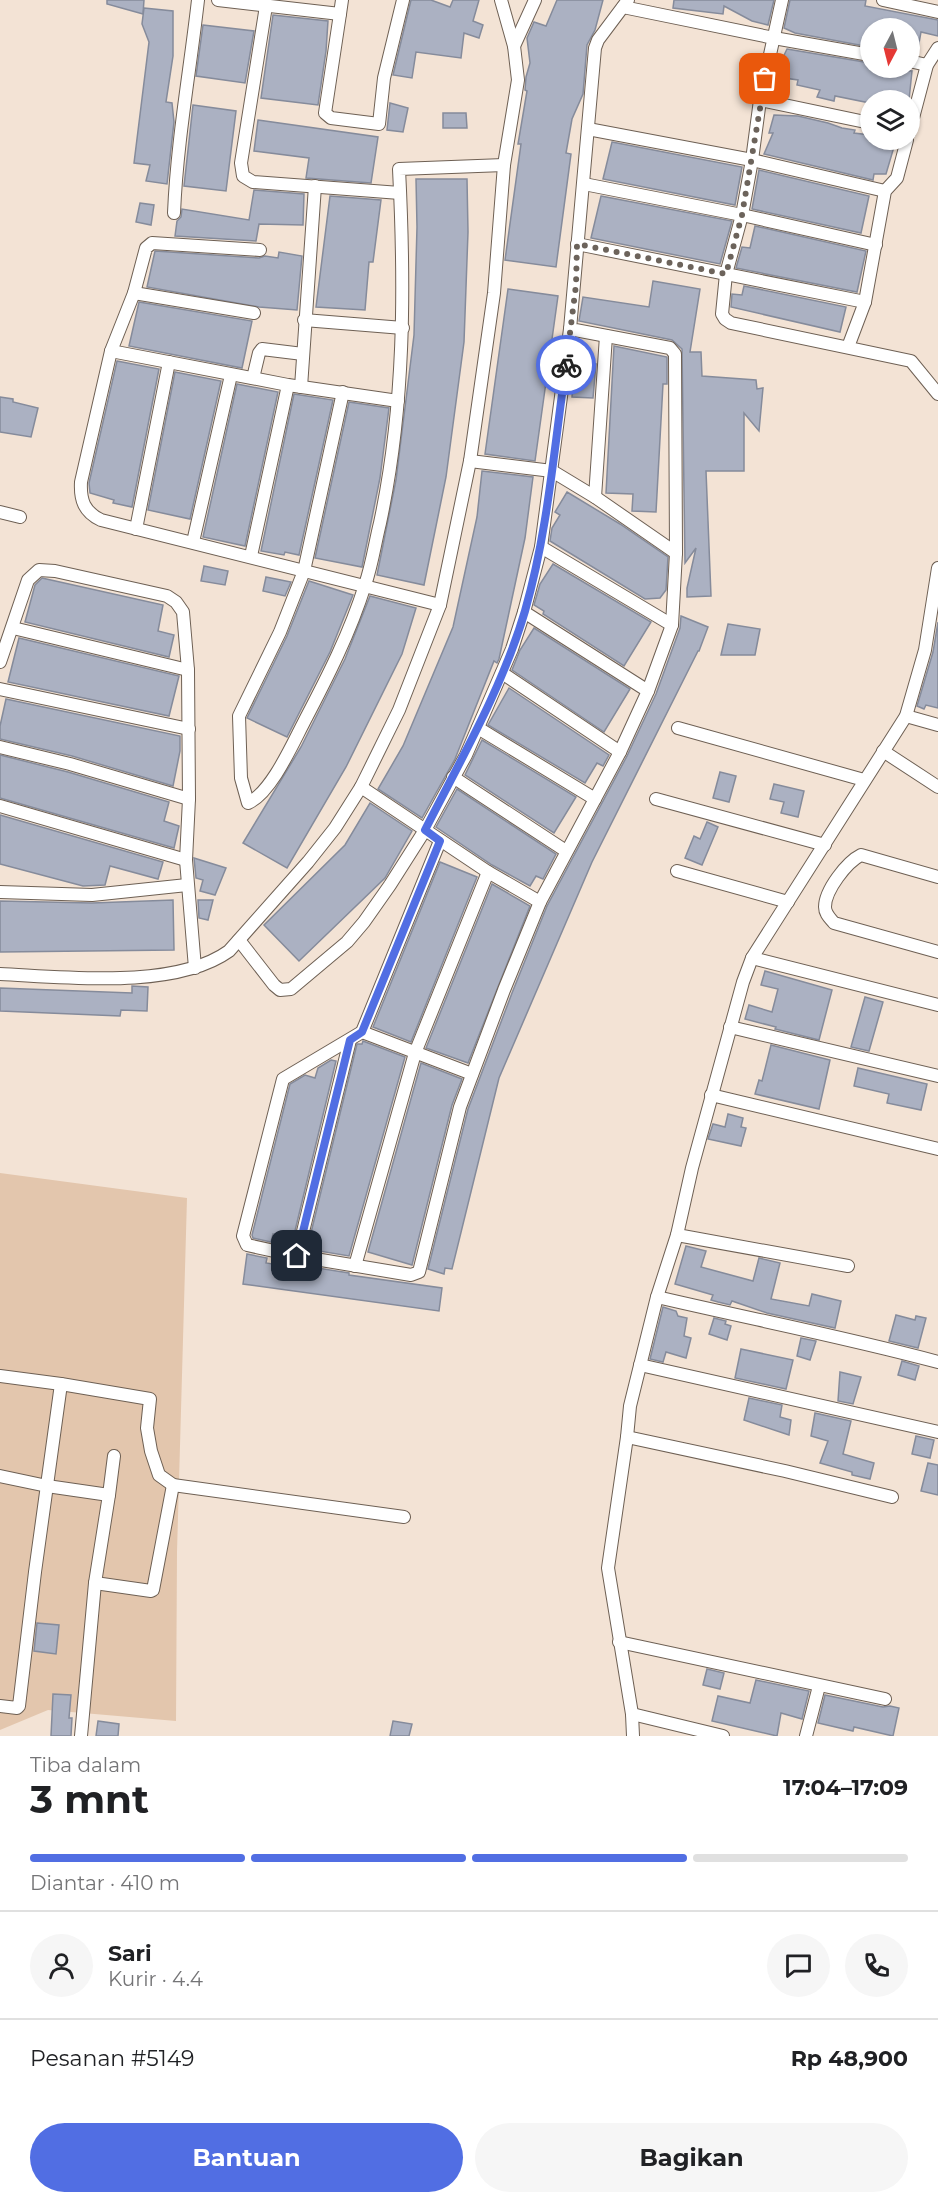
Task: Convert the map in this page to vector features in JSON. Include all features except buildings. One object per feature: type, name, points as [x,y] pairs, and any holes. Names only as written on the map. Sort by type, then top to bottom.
[{"type":"street","points":[[174,213],[176,159],[198,0]]},
{"type":"street","points":[[218,0],[340,14]]},
{"type":"street","points":[[342,0],[325,113],[331,118],[379,124],[384,78],[403,0]]},
{"type":"street","points":[[0,974],[156,976],[195,968],[220,957],[239,940],[328,836],[361,787],[399,710],[440,605],[470,461],[494,293],[504,165],[518,80],[514,46],[501,0]]},
{"type":"street","points":[[514,46],[534,0]]},
{"type":"street","points":[[782,0],[760,100],[742,215],[726,274],[722,307],[725,319],[731,323],[911,361],[938,394]]},
{"type":"street","points":[[883,0],[938,12]]},
{"type":"street","points":[[239,940],[280,990],[291,989],[347,942],[364,922],[425,830],[478,728],[502,673],[525,612],[541,547],[576,285],[577,244],[595,48],[598,40],[625,4],[774,38],[860,53]]},
{"type":"street","points":[[266,6],[241,170],[243,176],[253,182],[400,193]]},
{"type":"street","points":[[920,91],[927,65],[938,48]]},
{"type":"street","points":[[920,64],[927,65]]},
{"type":"street","points":[[760,100],[860,121]]},
{"type":"street","points":[[588,129],[752,160],[885,191]]},
{"type":"street","points":[[848,347],[865,302],[885,191],[897,178],[904,150]]},
{"type":"street","points":[[343,392],[304,571],[280,632],[239,716],[242,778],[248,803],[257,799],[282,764],[343,643],[365,585],[384,501],[399,401],[403,328],[399,169],[504,165]]},
{"type":"street","points":[[584,184],[742,215],[876,245]]},
{"type":"street","points":[[251,556],[303,354],[315,186]]},
{"type":"street","points":[[260,250],[152,243],[146,248],[134,293],[111,351],[81,482],[80,494],[83,505],[100,520],[440,605]]},
{"type":"street","points":[[577,244],[865,302]]},
{"type":"street","points":[[134,293],[254,313]]},
{"type":"street","points":[[304,320],[403,328]]},
{"type":"street","points":[[440,841],[362,1032],[283,1078],[243,1236],[247,1245],[297,1256],[411,1275],[418,1272],[460,1107],[472,1074],[540,902],[620,752],[648,691],[672,625],[676,553],[675,354],[670,348],[570,329]]},
{"type":"street","points":[[595,497],[606,336]]},
{"type":"street","points":[[253,378],[262,348],[303,354]]},
{"type":"street","points":[[111,351],[231,375],[399,401]]},
{"type":"street","points":[[136,528],[169,362]]},
{"type":"street","points":[[193,542],[231,375]]},
{"type":"street","points":[[470,461],[552,471],[595,497],[676,553]]},
{"type":"street","points":[[0,512],[20,517]]},
{"type":"street","points":[[541,547],[672,625]]},
{"type":"street","points":[[633,1736],[632,1714],[608,1568],[630,1406],[657,1297],[677,1235],[692,1168],[738,997],[752,958],[906,716],[925,650],[938,568]]},
{"type":"street","points":[[0,662],[28,580],[39,570],[55,571],[168,596],[183,612],[188,670],[189,729],[186,860],[195,968]]},
{"type":"street","points":[[525,612],[648,691]]},
{"type":"street","points":[[13,628],[188,670]]},
{"type":"street","points":[[925,650],[938,653]]},
{"type":"street","points":[[502,673],[620,752]]},
{"type":"street","points":[[0,689],[189,729]]},
{"type":"street","points":[[906,716],[938,725]]},
{"type":"street","points":[[478,728],[595,799]]},
{"type":"street","points":[[678,728],[864,780]]},
{"type":"street","points":[[0,747],[70,764],[189,799]]},
{"type":"street","points":[[883,751],[938,787]]},
{"type":"street","points":[[453,777],[566,850]]},
{"type":"street","points":[[361,787],[488,872],[540,902]]},
{"type":"street","points":[[656,799],[825,845]]},
{"type":"street","points":[[0,806],[186,860]]},
{"type":"street","points":[[938,877],[861,855],[855,858],[829,889],[824,908],[834,923],[938,952]]},
{"type":"street","points":[[677,871],[788,902]]},
{"type":"street","points":[[355,1266],[415,1053],[488,872]]},
{"type":"street","points":[[0,892],[92,894],[187,885]]},
{"type":"street","points":[[752,958],[938,1005]]},
{"type":"street","points":[[730,1027],[938,1076]]},
{"type":"street","points":[[362,1032],[472,1074]]},
{"type":"street","points":[[297,1256],[350,1040]]},
{"type":"street","points":[[711,1095],[938,1149]]},
{"type":"street","points":[[677,1235],[848,1266]]},
{"type":"street","points":[[657,1297],[938,1362]]},
{"type":"street","points":[[640,1365],[938,1432]]},
{"type":"street","points":[[0,1376],[150,1399],[147,1428],[151,1451],[159,1474],[172,1485],[404,1517]]},
{"type":"street","points":[[0,1706],[17,1708],[20,1706],[61,1384]]},
{"type":"street","points":[[627,1437],[892,1497]]},
{"type":"street","points":[[81,1736],[95,1583],[114,1456]]},
{"type":"street","points":[[0,1476],[109,1495]]},
{"type":"street","points":[[95,1583],[153,1590],[172,1485]]},
{"type":"street","points":[[619,1642],[885,1699]]},
{"type":"street","points":[[806,1736],[819,1686]]},
{"type":"street","points":[[632,1714],[723,1736]]},
{"type":"shaded area","points":[[0,1173],[187,1198],[177,1552],[176,1721],[48,1710],[0,1730]]},
{"type":"way so far","points":[[566,365],[576,285],[577,244],[726,274],[742,215],[765,79]]},
{"type":"route","points":[[297,1256],[350,1040],[362,1032],[440,841],[425,830],[466,755],[512,649],[525,612],[541,547],[566,365]]}]
